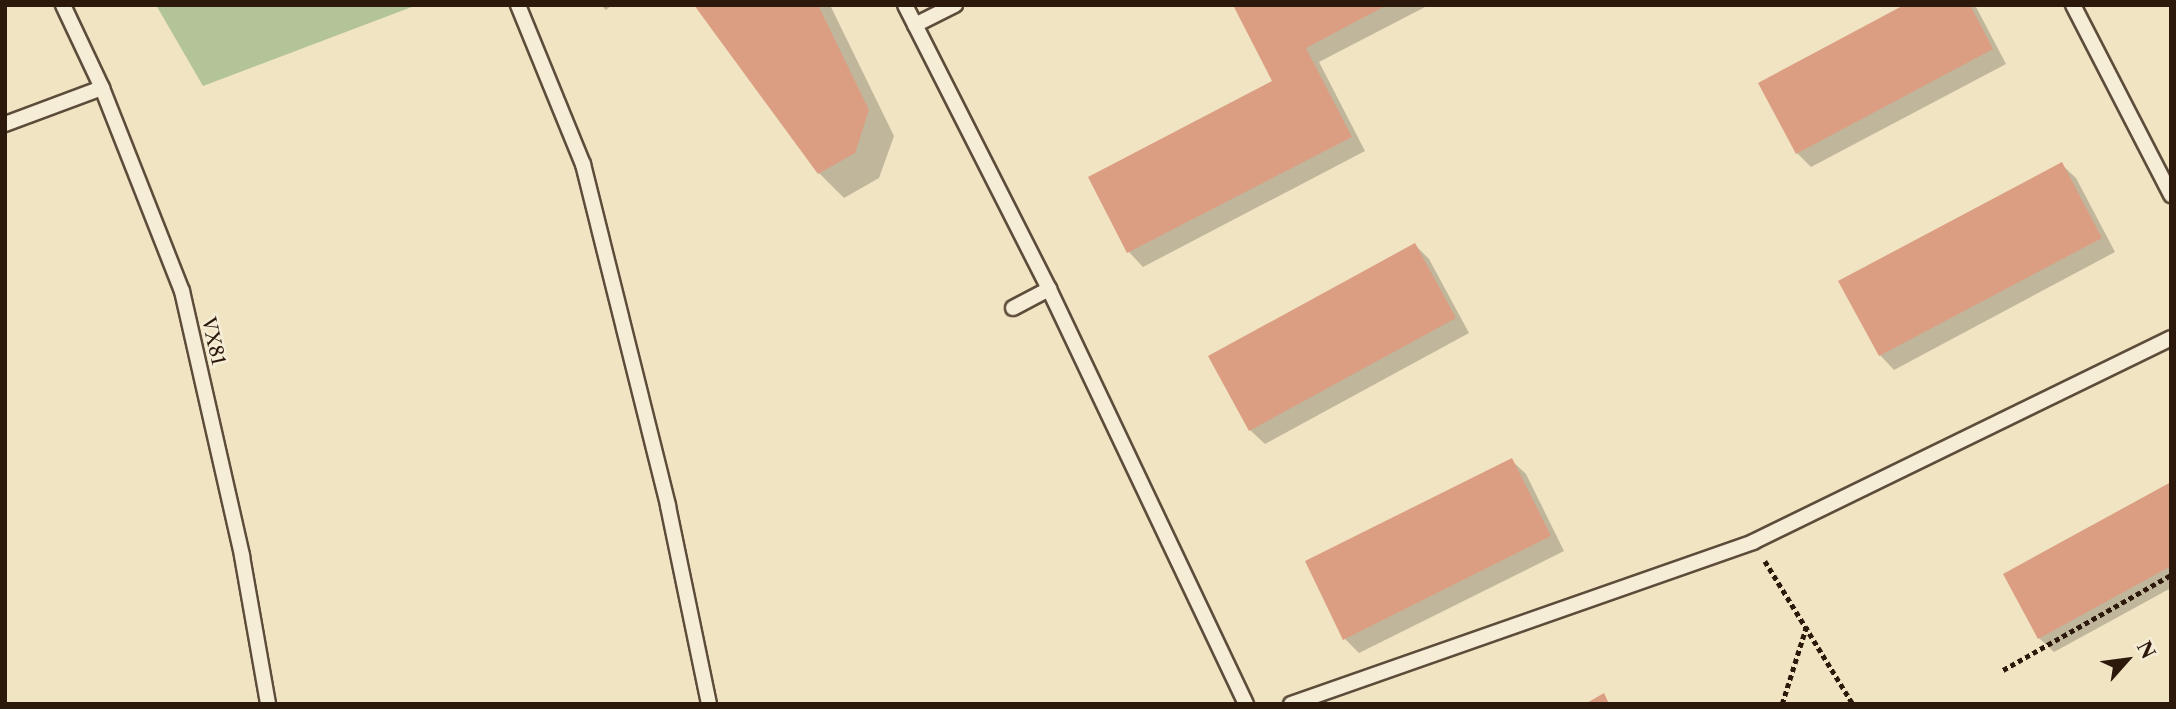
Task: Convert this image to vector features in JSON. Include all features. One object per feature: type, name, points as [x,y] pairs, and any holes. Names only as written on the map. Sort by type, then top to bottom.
[{"type":"lane","name":"VX81","points":[[63,5],[102,88],[182,291],[242,556],[268,704]]},
{"type":"lane","points":[[518,5],[583,164],[668,506],[709,704]]},
{"type":"lane","points":[[905,5],[1049,289],[1246,704]]},
{"type":"lane","points":[[915,25],[955,5]]},
{"type":"lane","points":[[2073,5],[2171,195]]},
{"type":"lane","points":[[5,124],[102,88]]},
{"type":"lane","points":[[1013,308],[1049,289]]},
{"type":"lane","points":[[1291,704],[1753,542],[2171,338]]},
{"type":"path","points":[[1753,542],[1807,624],[1853,704]]},
{"type":"path","points":[[2003,670],[2171,575]]},
{"type":"path","points":[[1782,704],[1807,624]]},
{"type":"green space","points":[[156,5],[417,5],[203,86]]},
{"type":"building","points":[[694,5],[818,5],[869,110],[855,153],[818,174]]},
{"type":"building","points":[[1233,5],[1387,5],[1306,48],[1352,137],[1127,253],[1088,177],[1272,81]]},
{"type":"building","points":[[1904,5],[1970,5],[1993,49],[1796,154],[1758,83]]},
{"type":"building","points":[[2062,162],[2102,238],[1879,356],[1838,281]]},
{"type":"building","points":[[1415,243],[1456,318],[1249,431],[1208,356]]},
{"type":"building","points":[[1512,458],[1551,536],[1343,640],[1305,561]]},
{"type":"building","points":[[2171,482],[2171,566],[2038,639],[2003,574]]},
{"type":"building","points":[[1604,693],[1609,704],[1585,704]]}]
